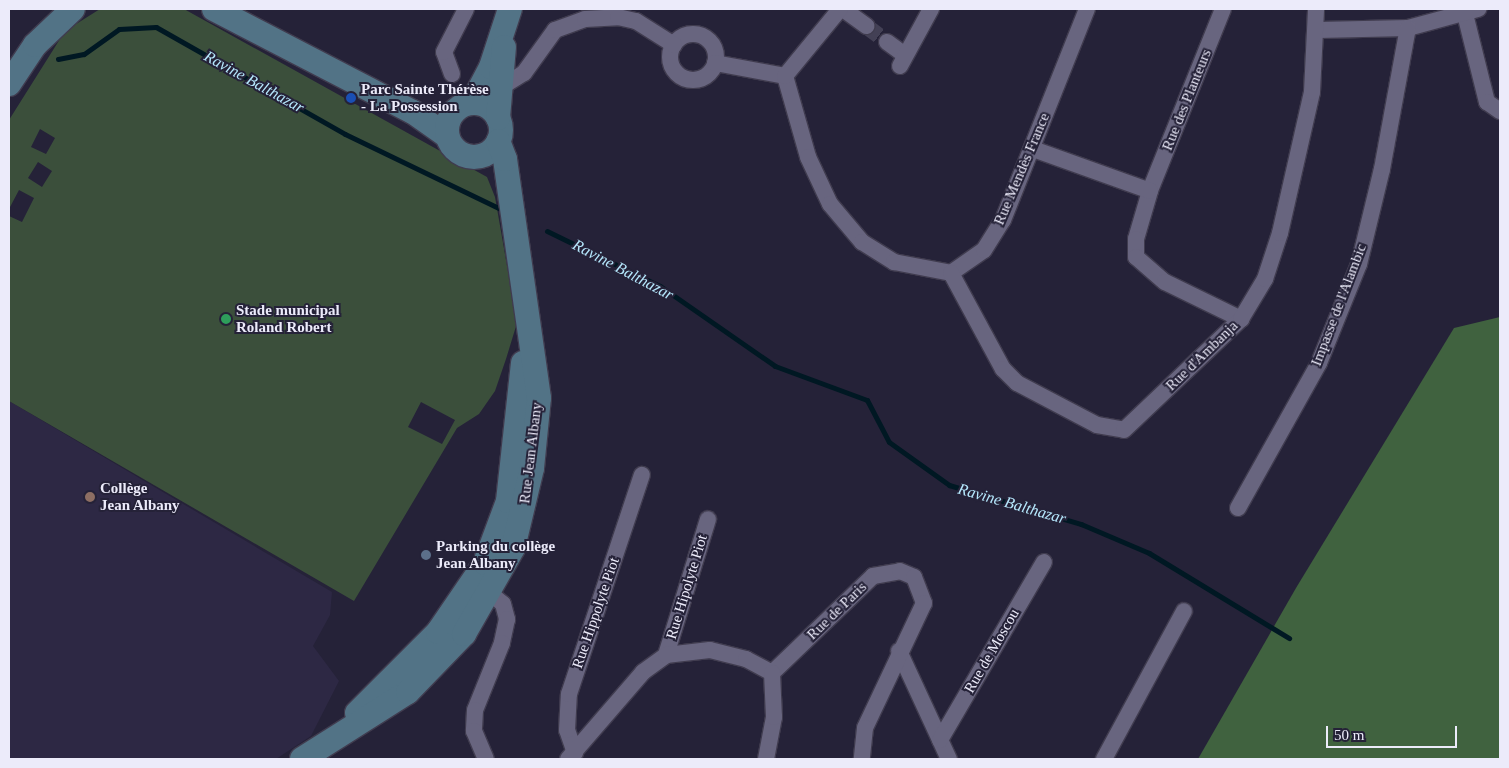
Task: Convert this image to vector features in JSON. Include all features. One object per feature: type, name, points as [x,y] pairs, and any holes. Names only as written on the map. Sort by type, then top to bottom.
[{"type":"main road","points":[[9,68],[28,37],[55,9]]},
{"type":"main road","points":[[9,84],[35,45],[73,9]]},
{"type":"main road","points":[[219,10],[413,112],[457,117],[486,106],[494,138]]},
{"type":"main road","points":[[494,138],[503,86],[507,18]]},
{"type":"main road","points":[[494,138],[462,154],[457,117],[507,18]]},
{"type":"main road","name":"Rue Jean Albany","points":[[310,754],[411,664],[483,587],[508,502],[517,442],[526,311],[508,182],[494,138]]},
{"type":"street","points":[[452,74],[444,52],[466,9]]},
{"type":"street","points":[[785,76],[841,9],[866,26]]},
{"type":"street","points":[[887,42],[902,60],[931,9]]},
{"type":"street","name":"Rue Mendès France","points":[[951,273],[984,250],[1003,220],[1033,149],[1086,9]]},
{"type":"street","name":"Rue des Planteurs","points":[[1223,9],[1150,191],[1136,239],[1136,257],[1164,282],[1241,319]]},
{"type":"street","name":"Rue d'Ambanja","points":[[951,273],[1003,369],[1035,395],[1110,431],[1124,430],[1241,319],[1265,279],[1280,234],[1312,92],[1318,30],[1316,9]]},
{"type":"street","points":[[1318,30],[1408,28],[1471,11],[1487,102],[1500,111]]},
{"type":"street","points":[[503,86],[524,73],[555,30],[583,14],[618,17],[636,22],[674,45]]},
{"type":"street","name":"Impasse de l'Alambic","points":[[1238,508],[1319,363],[1359,264],[1382,169],[1408,28]]},
{"type":"street","points":[[689,34],[698,34],[713,45],[715,63],[710,73],[689,79],[672,66],[674,45],[689,34]]},
{"type":"street","points":[[715,63],[785,76]]},
{"type":"street","points":[[785,76],[808,157],[830,204],[862,242],[894,262],[951,273]]},
{"type":"street","points":[[1033,149],[1150,191]]},
{"type":"street","name":"Rue Hippolyte Piot","points":[[572,756],[567,730],[569,694],[642,475]]},
{"type":"street","name":"Rue Hipolyte Piot","points":[[666,655],[708,520]]},
{"type":"street","name":"Rue de Moscou","points":[[940,740],[1044,562]]},
{"type":"street","name":"Rue de Paris","points":[[772,673],[864,583],[884,571],[900,570],[914,577],[924,603],[899,651],[865,728],[862,759]]},
{"type":"street","points":[[470,759],[483,752],[474,730],[478,696],[507,629],[503,604],[483,587]]},
{"type":"street","points":[[1104,759],[1184,612]]},
{"type":"street","name":"Rue Hipolyte Piot","points":[[572,756],[643,672],[666,655],[710,650],[746,659],[772,673]]},
{"type":"street","points":[[899,651],[949,759]]},
{"type":"street","points":[[766,759],[774,717],[772,673]]},
{"type":"shaded area","name":"Collège Jean Albany","points":[[9,401],[332,592],[330,615],[313,646],[339,681],[311,736],[276,759],[9,759]]},
{"type":"green space","name":"Stade municipal Roland Robert","points":[[100,9],[184,9],[487,177],[495,197],[517,323],[506,359],[495,391],[479,414],[457,428],[354,601],[9,401],[9,216],[22,222],[34,198],[19,190],[9,209],[9,120],[65,31]],"holes":[[[40,129],[55,138],[46,154],[31,147]],[[38,162],[52,171],[42,187],[28,178]],[[421,402],[455,420],[442,444],[408,427]]]},
{"type":"green space","points":[[1500,317],[1500,759],[1198,759],[1296,588],[1454,328]]},
{"type":"waterway","name":"Ravine Balthazar","points":[[58,59],[84,54],[119,29],[156,27],[345,134],[503,210]]},
{"type":"waterway","name":"Ravine Balthazar","points":[[547,231],[660,286],[775,366],[867,400],[889,442],[949,485],[1081,524],[1149,553],[1289,638]]},
{"type":"tunnel","points":[[866,26],[887,42]]},
{"type":"place","name":"Parc Sainte Thérèse - La Possession","points":[[351,98]]},
{"type":"place","name":"Stade municipal Roland Robert","points":[[226,319]]},
{"type":"place","name":"Collège Jean Albany","points":[[90,497]]},
{"type":"place","name":"Parking du collège Jean Albany","points":[[426,555]]}]
